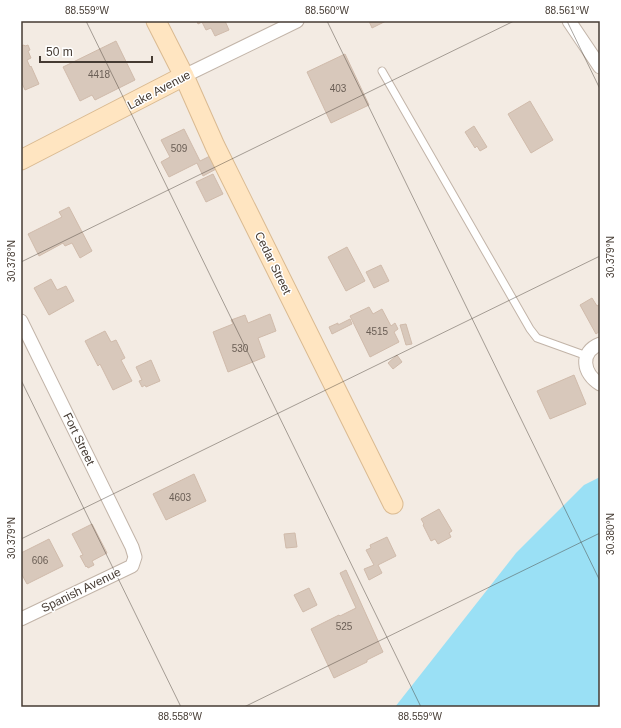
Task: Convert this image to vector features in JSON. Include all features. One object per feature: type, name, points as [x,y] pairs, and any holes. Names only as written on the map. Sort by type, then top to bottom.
[{"type":"street","name":"Cedar Street","points":[[156,21],[184,76],[215,146],[393,504]]},
{"type":"street","name":"Lake Avenue","points":[[21,160],[184,76],[297,21]]},
{"type":"street","points":[[569,21],[600,67]]},
{"type":"street","name":"Fort Street","points":[[21,321],[132,547],[135,558]]},
{"type":"street","points":[[600,344],[591,349],[587,356],[585,365],[592,380],[600,384]]},
{"type":"street","name":"Spanish Avenue","points":[[21,619],[132,566],[135,558]]},
{"type":"lane","points":[[382,71],[530,329],[537,338],[587,356]]},
{"type":"water","points":[[600,477],[600,707],[395,707],[516,553],[584,485]]},
{"type":"building","points":[[197,21],[225,21],[229,30],[215,36],[211,28],[206,30],[202,22],[198,24]]},
{"type":"building","points":[[369,21],[386,21],[372,28]]},
{"type":"building","points":[[116,41],[135,80],[95,100],[92,95],[80,101],[63,67]]},
{"type":"building","points":[[28,45],[30,50],[28,51],[31,58],[27,60],[39,84],[25,90],[21,81],[21,46]]},
{"type":"building","points":[[345,54],[369,105],[331,123],[307,72]]},
{"type":"building","points":[[530,101],[553,140],[531,153],[508,114]]},
{"type":"building","points":[[474,126],[487,147],[480,151],[477,146],[475,148],[465,132]]},
{"type":"building","points":[[184,129],[200,161],[212,155],[218,168],[203,176],[197,163],[169,177],[161,162],[170,157],[161,140]]},
{"type":"building","points":[[213,174],[223,194],[206,202],[196,182]]},
{"type":"building","points":[[69,207],[92,251],[80,258],[72,243],[65,246],[63,243],[39,256],[28,234],[62,217],[59,212]]},
{"type":"building","points":[[347,247],[365,281],[346,291],[328,257]]},
{"type":"building","points":[[381,265],[389,281],[374,288],[366,272]]},
{"type":"building","points":[[51,279],[57,290],[66,286],[74,301],[49,315],[34,288]]},
{"type":"building","points":[[592,298],[597,306],[600,304],[600,331],[596,334],[580,305]]},
{"type":"building","points":[[369,307],[373,314],[382,309],[391,326],[395,323],[398,329],[394,332],[399,342],[370,357],[350,316]]},
{"type":"building","points":[[270,314],[276,331],[258,338],[265,357],[228,372],[213,332],[233,324],[231,320],[245,315],[248,323]]},
{"type":"building","points":[[350,319],[352,324],[332,334],[329,327],[338,323],[338,325]]},
{"type":"building","points":[[406,324],[412,344],[406,345],[400,325]]},
{"type":"building","points":[[105,331],[111,342],[116,340],[125,358],[121,360],[132,381],[113,390],[100,364],[98,366],[85,341]]},
{"type":"building","points":[[397,355],[402,362],[393,369],[388,363]]},
{"type":"building","points":[[151,360],[160,381],[146,387],[145,385],[142,387],[139,381],[142,380],[136,367]]},
{"type":"building","points":[[574,375],[586,404],[550,419],[537,391]]},
{"type":"building","points":[[194,474],[206,501],[166,520],[153,494]]},
{"type":"building","points":[[439,509],[452,531],[449,533],[451,537],[438,544],[435,539],[431,541],[421,519]]},
{"type":"building","points":[[92,524],[107,553],[92,561],[94,565],[88,568],[80,556],[83,555],[72,534]]},
{"type":"building","points":[[295,533],[297,547],[286,548],[284,534]]},
{"type":"building","points":[[387,537],[396,556],[378,565],[382,573],[369,580],[364,569],[374,565],[366,550],[371,548],[370,545]]},
{"type":"building","points":[[49,539],[63,566],[27,584],[21,573],[21,553]]},
{"type":"building","points":[[346,570],[383,652],[367,660],[367,662],[334,678],[311,629],[356,608],[340,573]]},
{"type":"building","points":[[309,588],[317,605],[303,612],[294,595]]}]
